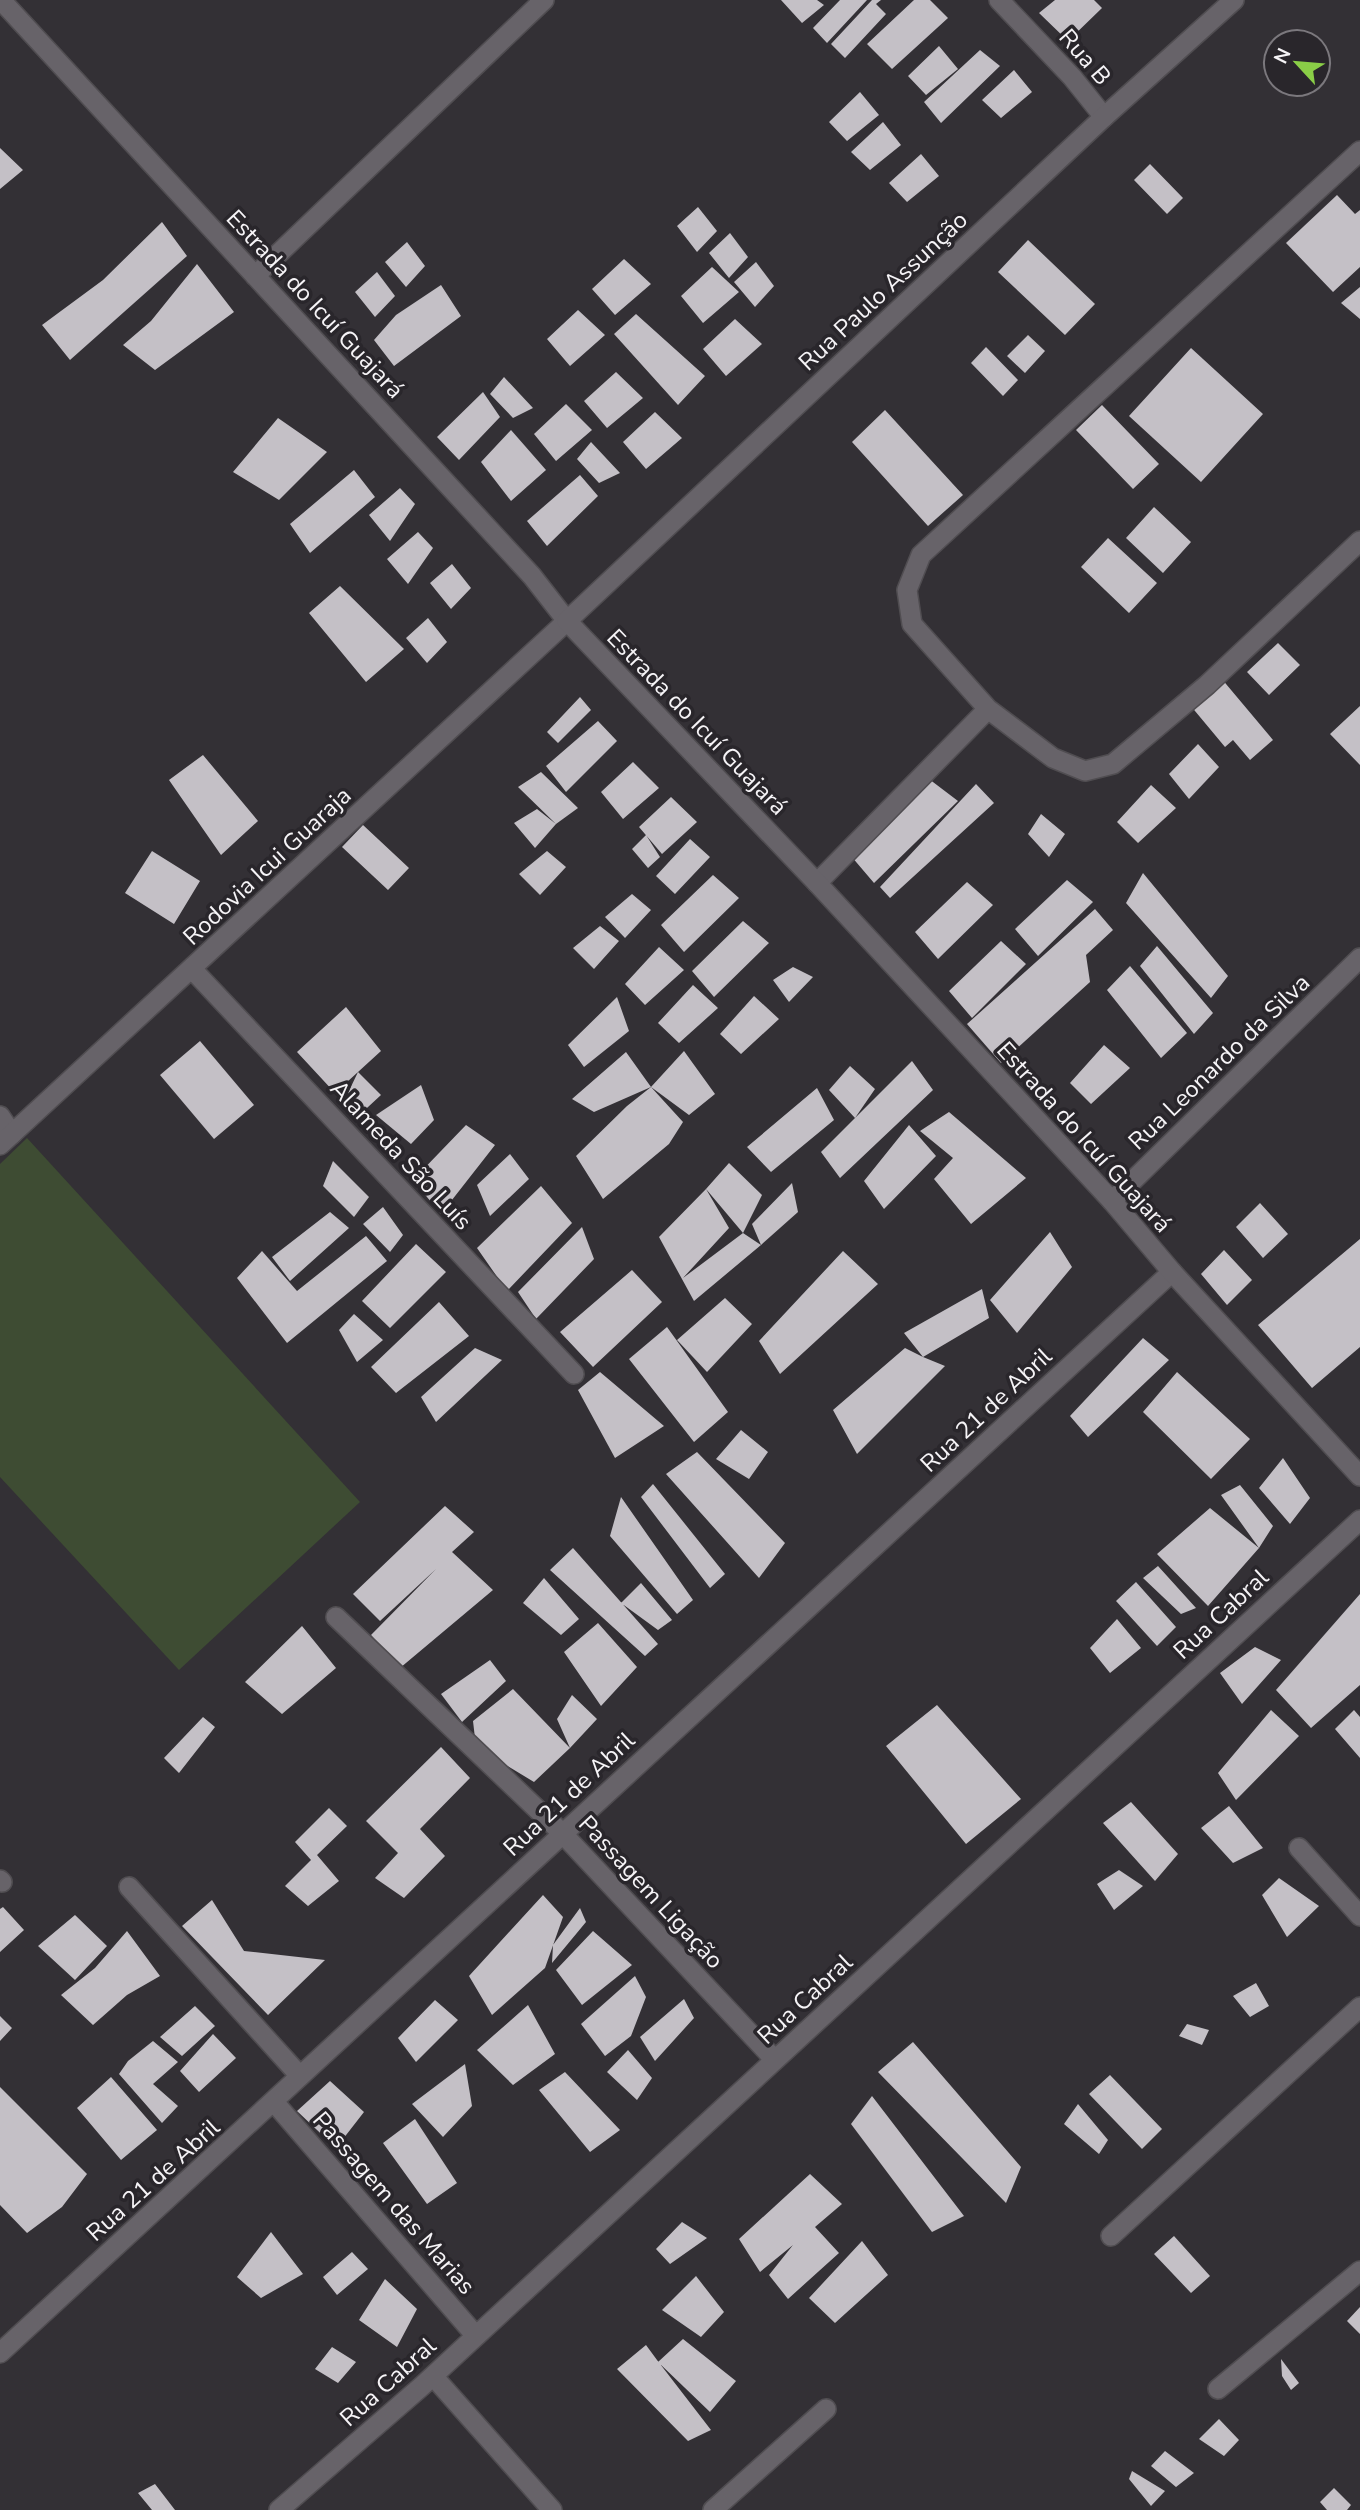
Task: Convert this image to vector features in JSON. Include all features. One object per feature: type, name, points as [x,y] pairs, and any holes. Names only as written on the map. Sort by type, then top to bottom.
[{"type":"street","name":"Estrada do Icuí Guajará","points":[[1,0],[533,576],[567,621],[817,883],[1112,1201],[1171,1272],[1360,1476]]},
{"type":"street","points":[[255,276],[544,0]]},
{"type":"street","name":"Rua B","points":[[999,0],[1072,77],[1104,117]]},
{"type":"street","name":"Rua Paulo Assunção","points":[[567,621],[1104,117],[1234,0]]},
{"type":"street","points":[[1360,150],[922,555],[907,590],[912,624],[988,709],[1053,758],[1085,771],[1113,764],[1207,685],[1360,541]]},
{"type":"street","name":"Rodovia Icui Guaraja","points":[[6,1139],[567,621]]},
{"type":"street","points":[[817,883],[988,709]]},
{"type":"street","name":"Rua Leonardo da Silva","points":[[1112,1201],[1360,958]]},
{"type":"street","name":"Alameda São Luís","points":[[192,969],[574,1374]]},
{"type":"street","points":[[0,1115],[6,1139]]},
{"type":"street","name":"Rua 21 de Abril","points":[[0,2353],[1171,1272]]},
{"type":"street","name":"Rua Cabral","points":[[279,2510],[433,2376],[1360,1520]]},
{"type":"street","name":"Passagem Ligação","points":[[336,1617],[562,1833],[775,2060]]},
{"type":"street","points":[[1299,1848],[1360,1916]]},
{"type":"street","points":[[129,1887],[300,2076]]},
{"type":"street","points":[[1111,2236],[1360,2007]]},
{"type":"street","name":"Passagem das Marias","points":[[274,2102],[476,2336]]},
{"type":"street","points":[[1218,2389],[1360,2271]]},
{"type":"street","points":[[433,2376],[552,2510]]},
{"type":"street","points":[[713,2510],[826,2409]]},
{"type":"green space","points":[[27,1138],[360,1502],[179,1670],[0,1477],[0,1164]]},
{"type":"building","points":[[781,0],[817,0],[824,5],[802,23]]},
{"type":"building","points":[[840,0],[867,0],[827,43],[813,28]]},
{"type":"building","points":[[872,0],[881,0],[876,4],[886,14],[845,58],[831,44]]},
{"type":"building","points":[[914,0],[930,0],[948,18],[892,69],[867,44]]},
{"type":"building","points":[[1055,0],[1094,0],[1102,8],[1068,41],[1039,13]]},
{"type":"building","points":[[939,46],[958,69],[926,95],[908,76]]},
{"type":"building","points":[[980,50],[1000,66],[941,123],[924,102]]},
{"type":"building","points":[[1014,70],[1032,92],[1001,118],[982,100]]},
{"type":"building","points":[[860,92],[879,115],[847,141],[829,122]]},
{"type":"building","points":[[883,122],[901,145],[870,170],[851,152]]},
{"type":"building","points":[[0,148],[23,170],[0,189]]},
{"type":"building","points":[[921,154],[939,176],[907,202],[889,183]]},
{"type":"building","points":[[1150,164],[1183,198],[1167,214],[1134,180]]},
{"type":"building","points":[[1337,195],[1355,214],[1360,210],[1360,267],[1333,292],[1286,243]]},
{"type":"building","points":[[698,207],[717,231],[697,252],[677,226]]},
{"type":"building","points":[[162,222],[187,256],[70,360],[42,325],[103,280]]},
{"type":"building","points":[[730,233],[748,257],[729,278],[709,253]]},
{"type":"building","points":[[1028,240],[1095,304],[1065,335],[998,272]]},
{"type":"building","points":[[407,242],[425,266],[406,287],[385,262]]},
{"type":"building","points":[[624,259],[651,284],[615,315],[592,289]]},
{"type":"building","points":[[756,262],[774,286],[755,307],[734,282]]},
{"type":"building","points":[[197,264],[234,312],[155,370],[123,345],[151,321]]},
{"type":"building","points":[[712,267],[739,292],[703,323],[681,296]]},
{"type":"building","points":[[377,272],[395,296],[375,317],[355,292]]},
{"type":"building","points":[[441,285],[461,316],[394,366],[374,340],[396,315]]},
{"type":"building","points":[[1360,287],[1360,319],[1341,303]]},
{"type":"building","points":[[578,310],[605,335],[570,366],[547,339]]},
{"type":"building","points":[[636,314],[705,376],[678,405],[614,334]]},
{"type":"building","points":[[735,319],[762,344],[726,376],[703,349]]},
{"type":"building","points":[[1028,335],[1045,351],[1025,373],[1007,356]]},
{"type":"building","points":[[986,347],[1018,380],[1003,396],[971,363]]},
{"type":"building","points":[[1191,348],[1263,414],[1201,482],[1129,416]]},
{"type":"building","points":[[616,372],[643,398],[607,428],[584,401]]},
{"type":"building","points":[[504,377],[533,408],[513,418],[490,394]]},
{"type":"building","points":[[483,392],[500,417],[459,460],[437,437]]},
{"type":"building","points":[[566,404],[592,430],[556,461],[534,434]]},
{"type":"building","points":[[1102,405],[1159,464],[1133,489],[1076,430]]},
{"type":"building","points":[[885,410],[963,495],[928,526],[852,442]]},
{"type":"building","points":[[655,412],[682,438],[646,469],[623,442]]},
{"type":"building","points":[[278,418],[327,452],[279,500],[233,472]]},
{"type":"building","points":[[511,430],[546,470],[511,501],[481,462]]},
{"type":"building","points":[[591,442],[620,473],[599,483],[577,459]]},
{"type":"building","points":[[354,470],[375,497],[310,553],[290,524]]},
{"type":"building","points":[[580,475],[598,496],[547,546],[527,521]]},
{"type":"building","points":[[400,488],[415,504],[390,541],[369,515]]},
{"type":"building","points":[[1154,507],[1191,542],[1163,573],[1126,538]]},
{"type":"building","points":[[418,532],[433,548],[408,584],[387,559]]},
{"type":"building","points":[[1108,538],[1157,583],[1129,613],[1081,567]]},
{"type":"building","points":[[452,564],[471,588],[451,609],[430,583]]},
{"type":"building","points":[[340,586],[404,649],[366,682],[309,613]]},
{"type":"building","points":[[428,618],[447,642],[427,663],[406,638]]},
{"type":"building","points":[[1278,643],[1300,665],[1269,695],[1247,672]]},
{"type":"building","points":[[1221,678],[1273,740],[1250,760],[1233,740],[1225,747],[1190,705]]},
{"type":"building","points":[[580,697],[591,710],[558,743],[547,732]]},
{"type":"building","points":[[1360,706],[1360,765],[1330,734]]},
{"type":"building","points":[[598,721],[617,741],[566,792],[546,766]]},
{"type":"building","points":[[1198,744],[1219,767],[1189,799],[1169,774]]},
{"type":"building","points":[[203,755],[258,821],[221,855],[169,780]]},
{"type":"building","points":[[633,762],[659,788],[623,819],[601,792]]},
{"type":"building","points":[[541,772],[578,808],[556,824],[518,787]]},
{"type":"building","points":[[929,779],[958,801],[874,883],[851,856]]},
{"type":"building","points":[[976,784],[994,803],[890,898],[880,887]]},
{"type":"building","points":[[1151,785],[1176,808],[1138,843],[1117,822]]},
{"type":"building","points":[[671,797],[697,822],[662,854],[639,827]]},
{"type":"building","points":[[537,809],[556,824],[535,848],[514,823]]},
{"type":"building","points":[[1041,814],[1065,834],[1049,857],[1028,834]]},
{"type":"building","points":[[363,825],[409,868],[388,890],[342,847]]},
{"type":"building","points":[[646,835],[660,857],[648,868],[632,849]]},
{"type":"building","points":[[690,839],[710,857],[675,894],[656,876]]},
{"type":"building","points":[[152,851],[200,881],[174,924],[125,893]]},
{"type":"building","points":[[547,851],[566,867],[540,895],[519,874]]},
{"type":"building","points":[[1143,873],[1228,976],[1211,998],[1126,903]]},
{"type":"building","points":[[713,875],[739,898],[684,952],[661,925]]},
{"type":"building","points":[[1067,880],[1093,902],[1038,956],[1015,929]]},
{"type":"building","points":[[967,882],[993,905],[938,959],[915,932]]},
{"type":"building","points":[[632,894],[651,910],[625,938],[605,917]]},
{"type":"building","points":[[1095,909],[1113,930],[1086,955],[1090,982],[1001,1063],[967,1024]]},
{"type":"building","points":[[743,921],[769,943],[714,997],[692,971]]},
{"type":"building","points":[[600,926],[619,941],[594,969],[573,948]]},
{"type":"building","points":[[1001,941],[1026,964],[972,1018],[949,991]]},
{"type":"building","points":[[1157,946],[1213,1013],[1194,1034],[1140,966]]},
{"type":"building","points":[[659,947],[684,970],[645,1005],[625,984]]},
{"type":"building","points":[[1130,966],[1187,1033],[1161,1058],[1107,990]]},
{"type":"building","points":[[793,967],[813,977],[789,1002],[773,980]]},
{"type":"building","points":[[693,985],[718,1008],[679,1043],[658,1023]]},
{"type":"building","points":[[754,996],[779,1019],[741,1054],[720,1034]]},
{"type":"building","points":[[617,997],[629,1031],[584,1067],[568,1045]]},
{"type":"building","points":[[346,1007],[381,1051],[335,1093],[297,1052]]},
{"type":"building","points":[[200,1041],[254,1105],[214,1139],[160,1075]]},
{"type":"building","points":[[1104,1045],[1130,1068],[1091,1104],[1070,1083]]},
{"type":"building","points":[[684,1051],[715,1094],[689,1115],[651,1087]]},
{"type":"building","points":[[626,1052],[651,1087],[594,1112],[572,1099]]},
{"type":"building","points":[[912,1061],[933,1090],[840,1178],[821,1152]]},
{"type":"building","points":[[850,1066],[875,1089],[855,1118],[829,1090]]},
{"type":"building","points":[[358,1072],[381,1095],[355,1119],[347,1095]]},
{"type":"building","points":[[421,1085],[434,1120],[411,1144],[376,1115]]},
{"type":"building","points":[[651,1087],[683,1122],[669,1144],[603,1199],[576,1156],[627,1106]]},
{"type":"building","points":[[817,1088],[834,1120],[771,1172],[747,1147]]},
{"type":"building","points":[[949,1112],[1026,1178],[971,1224],[934,1179],[953,1158],[920,1131]]},
{"type":"building","points":[[466,1125],[495,1145],[441,1214],[413,1180]]},
{"type":"building","points":[[909,1125],[936,1156],[884,1209],[864,1181]]},
{"type":"building","points":[[510,1154],[529,1179],[490,1216],[477,1185]]},
{"type":"building","points":[[333,1161],[369,1197],[354,1217],[323,1186]]},
{"type":"building","points":[[729,1163],[762,1195],[743,1233],[706,1189]]},
{"type":"building","points":[[792,1183],[798,1212],[761,1245],[752,1224]]},
{"type":"building","points":[[541,1186],[572,1223],[507,1291],[477,1248]]},
{"type":"building","points":[[706,1189],[729,1228],[683,1278],[743,1233],[761,1245],[694,1301],[659,1237]]},
{"type":"building","points":[[1260,1203],[1288,1234],[1263,1258],[1236,1227]]},
{"type":"building","points":[[383,1207],[403,1235],[390,1252],[363,1224]]},
{"type":"building","points":[[330,1212],[349,1228],[290,1281],[272,1257]]},
{"type":"building","points":[[582,1227],[594,1259],[536,1319],[518,1292]]},
{"type":"building","points":[[1050,1232],[1072,1267],[1017,1333],[990,1300]]},
{"type":"building","points":[[366,1236],[387,1261],[287,1343],[237,1278],[262,1251],[297,1291]]},
{"type":"building","points":[[1360,1239],[1360,1347],[1312,1388],[1258,1325]]},
{"type":"building","points":[[416,1244],[446,1272],[390,1328],[362,1301]]},
{"type":"building","points":[[1224,1250],[1252,1280],[1227,1305],[1201,1274]]},
{"type":"building","points":[[843,1251],[878,1284],[780,1374],[759,1341]]},
{"type":"building","points":[[632,1270],[662,1302],[593,1367],[560,1332]]},
{"type":"building","points":[[982,1289],[989,1318],[923,1357],[904,1333]]},
{"type":"building","points":[[725,1298],[752,1324],[707,1372],[677,1340]]},
{"type":"building","points":[[439,1302],[469,1336],[396,1393],[371,1367]]},
{"type":"building","points":[[354,1314],[383,1340],[357,1362],[339,1330]]},
{"type":"building","points":[[667,1327],[728,1412],[694,1442],[629,1359]]},
{"type":"building","points":[[1143,1338],[1169,1360],[1088,1437],[1070,1416]]},
{"type":"building","points":[[475,1348],[502,1360],[436,1422],[421,1397]]},
{"type":"building","points":[[905,1348],[945,1366],[857,1454],[833,1410]]},
{"type":"building","points":[[600,1372],[664,1426],[615,1458],[578,1390]]},
{"type":"building","points":[[1177,1372],[1250,1439],[1211,1479],[1143,1412]]},
{"type":"building","points":[[741,1430],[768,1452],[749,1479],[716,1459]]},
{"type":"building","points":[[697,1452],[785,1543],[759,1578],[666,1474]]},
{"type":"building","points":[[1283,1458],[1310,1498],[1290,1524],[1259,1488]]},
{"type":"building","points":[[653,1484],[725,1574],[710,1588],[641,1497]]},
{"type":"building","points":[[1240,1485],[1273,1526],[1259,1548],[1221,1495]]},
{"type":"building","points":[[621,1497],[693,1600],[677,1614],[610,1536]]},
{"type":"building","points":[[445,1506],[474,1532],[452,1552],[493,1590],[400,1668],[371,1635],[436,1569],[380,1621],[353,1594]]},
{"type":"building","points":[[1210,1508],[1259,1548],[1208,1606],[1157,1554]]},
{"type":"building","points":[[573,1548],[658,1644],[645,1656],[550,1570]]},
{"type":"building","points":[[1158,1566],[1196,1608],[1181,1614],[1143,1578]]},
{"type":"building","points":[[544,1578],[579,1619],[561,1635],[523,1603]]},
{"type":"building","points":[[1136,1582],[1176,1627],[1157,1646],[1116,1601]]},
{"type":"building","points":[[641,1583],[672,1620],[658,1630],[621,1603]]},
{"type":"building","points":[[1360,1594],[1360,1685],[1311,1728],[1276,1690]]},
{"type":"building","points":[[1117,1619],[1141,1648],[1110,1673],[1090,1648]]},
{"type":"building","points":[[598,1623],[637,1667],[601,1706],[564,1652]]},
{"type":"building","points":[[302,1626],[336,1668],[282,1714],[245,1682]]},
{"type":"building","points":[[1255,1647],[1281,1660],[1242,1704],[1220,1673]]},
{"type":"building","points":[[490,1660],[506,1681],[462,1722],[441,1694]]},
{"type":"building","points":[[513,1689],[570,1748],[534,1782],[476,1747],[473,1721]]},
{"type":"building","points":[[572,1695],[597,1719],[570,1748],[557,1719]]},
{"type":"building","points":[[937,1705],[1021,1799],[966,1844],[886,1746]]},
{"type":"building","points":[[1271,1710],[1299,1736],[1236,1800],[1218,1773]]},
{"type":"building","points":[[1354,1710],[1360,1717],[1360,1758],[1335,1729]]},
{"type":"building","points":[[203,1717],[215,1727],[179,1773],[164,1758]]},
{"type":"building","points":[[441,1747],[470,1778],[420,1829],[445,1856],[404,1898],[375,1878],[398,1853],[366,1821]]},
{"type":"building","points":[[1131,1802],[1178,1854],[1155,1881],[1103,1823]]},
{"type":"building","points":[[1229,1806],[1263,1848],[1233,1863],[1201,1828]]},
{"type":"building","points":[[329,1808],[347,1826],[317,1855],[339,1881],[308,1906],[285,1886],[311,1860],[295,1842]]},
{"type":"building","points":[[1119,1870],[1143,1886],[1114,1910],[1097,1884]]},
{"type":"building","points":[[1279,1878],[1319,1906],[1287,1937],[1262,1895]]},
{"type":"building","points":[[543,1895],[563,1917],[545,1968],[492,2015],[469,1976]]},
{"type":"building","points":[[212,1900],[244,1951],[325,1960],[268,2015],[182,1926]]},
{"type":"building","points":[[3,1907],[24,1930],[0,1952],[0,1909]]},
{"type":"building","points":[[580,1908],[586,1922],[552,1963],[553,1945]]},
{"type":"building","points":[[75,1915],[107,1946],[75,1980],[38,1946]]},
{"type":"building","points":[[127,1931],[160,1976],[127,1995],[93,2025],[61,1995],[95,1968]]},
{"type":"building","points":[[593,1931],[632,1965],[582,2005],[556,1970]]},
{"type":"building","points":[[635,1976],[646,1997],[631,2036],[605,2056],[581,2024]]},
{"type":"building","points":[[1256,1983],[1269,2006],[1250,2017],[1233,1996]]},
{"type":"building","points":[[684,1999],[694,2018],[655,2061],[640,2037]]},
{"type":"building","points":[[435,2000],[458,2020],[416,2062],[398,2038]]},
{"type":"building","points":[[528,2005],[555,2054],[513,2085],[477,2050]]},
{"type":"building","points":[[195,2006],[215,2026],[182,2056],[160,2037]]},
{"type":"building","points":[[0,2016],[12,2028],[0,2041]]},
{"type":"building","points":[[1187,2024],[1209,2030],[1202,2045],[1179,2036]]},
{"type":"building","points":[[213,2034],[236,2058],[199,2092],[180,2071]]},
{"type":"building","points":[[153,2041],[178,2062],[153,2084],[178,2106],[162,2123],[119,2074],[128,2061]]},
{"type":"building","points":[[913,2042],[1021,2167],[1006,2203],[878,2072]]},
{"type":"building","points":[[628,2050],[652,2078],[637,2100],[607,2072]]},
{"type":"building","points":[[465,2064],[472,2106],[443,2137],[412,2104]]},
{"type":"building","points":[[565,2072],[620,2130],[590,2152],[539,2090]]},
{"type":"building","points":[[1110,2075],[1162,2129],[1142,2149],[1089,2094]]},
{"type":"building","points":[[111,2077],[157,2130],[121,2160],[77,2108]]},
{"type":"building","points":[[330,2081],[364,2112],[336,2148],[297,2111]]},
{"type":"building","points":[[0,2087],[87,2174],[62,2207],[27,2233],[0,2205]]},
{"type":"building","points":[[872,2096],[964,2216],[932,2232],[851,2124]]},
{"type":"building","points":[[1078,2104],[1108,2140],[1099,2154],[1064,2124]]},
{"type":"building","points":[[415,2119],[457,2183],[427,2204],[383,2143]]},
{"type":"building","points":[[810,2174],[842,2204],[815,2227],[839,2253],[788,2299],[769,2275],[793,2245],[760,2272],[739,2239]]},
{"type":"building","points":[[682,2222],[707,2238],[670,2264],[656,2249]]},
{"type":"building","points":[[271,2232],[303,2274],[261,2298],[237,2277]]},
{"type":"building","points":[[1174,2236],[1210,2276],[1191,2293],[1154,2254]]},
{"type":"building","points":[[862,2241],[888,2275],[835,2323],[809,2298]]},
{"type":"building","points":[[352,2252],[368,2269],[337,2295],[323,2277]]},
{"type":"building","points":[[696,2276],[724,2312],[701,2337],[662,2310]]},
{"type":"building","points":[[385,2279],[417,2309],[397,2347],[359,2320]]},
{"type":"building","points":[[1360,2307],[1360,2334],[1347,2321]]},
{"type":"building","points":[[683,2339],[736,2381],[710,2412],[658,2362]]},
{"type":"building","points":[[646,2345],[711,2430],[688,2441],[617,2369]]},
{"type":"building","points":[[332,2347],[356,2362],[338,2383],[315,2369]]},
{"type":"building","points":[[1281,2359],[1299,2383],[1291,2390],[1282,2376]]},
{"type":"building","points":[[1219,2419],[1239,2440],[1224,2456],[1199,2439]]},
{"type":"building","points":[[1165,2451],[1194,2473],[1176,2487],[1151,2466]]},
{"type":"building","points":[[1132,2471],[1165,2491],[1151,2506],[1129,2479]]},
{"type":"building","points":[[155,2484],[175,2510],[152,2510],[138,2493]]},
{"type":"building","points":[[1334,2488],[1351,2505],[1347,2510],[1327,2510],[1320,2502]]}]
